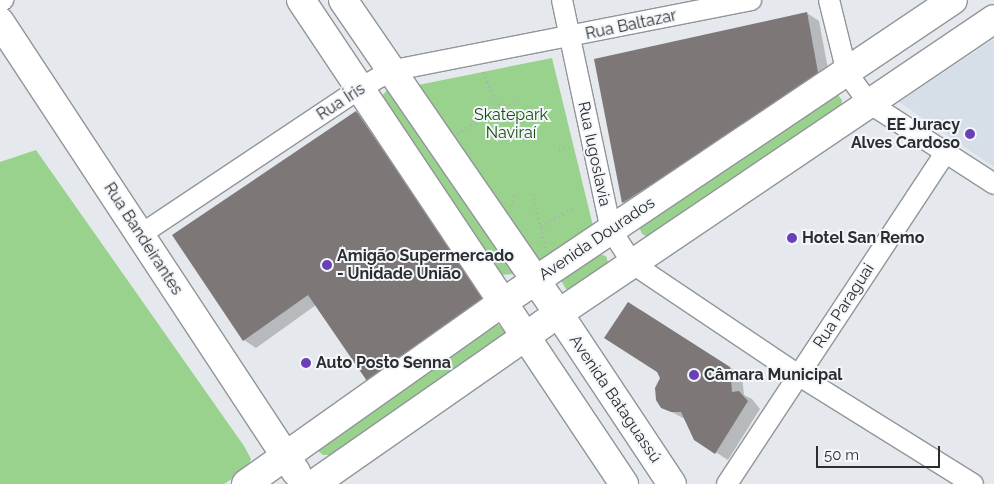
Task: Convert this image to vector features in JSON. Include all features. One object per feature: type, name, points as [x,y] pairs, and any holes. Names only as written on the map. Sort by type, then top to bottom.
[{"type":"main road","points":[[301,0],[624,484]]},
{"type":"main road","name":"Avenida Bataguassú","points":[[343,0],[390,71],[536,280],[672,484]]},
{"type":"main road","name":"Avenida Dourados","points":[[246,484],[287,457],[502,303],[953,0]]},
{"type":"main road","points":[[314,484],[525,337],[994,19]]},
{"type":"main road","name":"Rua Bandeirantes","points":[[0,22],[304,484]]},
{"type":"street","name":"Rua Iugoslavia","points":[[562,0],[611,230],[633,264]]},
{"type":"street","name":"Rua Baltazar","points":[[570,38],[751,0]]},
{"type":"street","points":[[829,0],[847,73],[870,103],[994,184]]},
{"type":"street","name":"Rua Íris","points":[[140,235],[359,89],[390,71],[570,38]]},
{"type":"street","name":"Rua Paraguai","points":[[727,484],[945,153]]},
{"type":"street","points":[[633,264],[798,375],[973,484]]},
{"type":"path","points":[[483,72],[500,106]]},
{"type":"path","points":[[454,137],[500,106],[518,103]]},
{"type":"path","points":[[523,123],[526,111]]},
{"type":"path","points":[[559,149],[574,147]]},
{"type":"path","points":[[533,193],[545,250]]},
{"type":"path","points":[[541,226],[573,208]]},
{"type":"shaded area","name":"EE Juracy Alves Cardoso","points":[[994,39],[994,167],[899,102]]},
{"type":"green space","name":"Skatepark Naviraí","points":[[552,58],[594,230],[539,263],[418,85]]},
{"type":"green space","points":[[387,90],[390,90],[516,270],[513,274],[501,275],[381,97]]},
{"type":"green space","points":[[837,94],[842,100],[841,108],[648,237],[642,234],[641,224]]},
{"type":"green space","points":[[36,150],[244,446],[251,459],[247,469],[224,484],[0,484],[0,162]]},
{"type":"green space","points":[[599,254],[606,256],[607,268],[573,289],[566,289],[560,279]]},
{"type":"green space","points":[[493,324],[499,325],[504,331],[504,338],[330,455],[323,455],[317,450]]},
{"type":"building","points":[[807,12],[819,78],[622,203],[594,59]]},
{"type":"building","name":"Amigão Supermercado - Unidade União","points":[[356,111],[486,301],[369,384],[308,295],[243,341],[172,235]]},
{"type":"building","name":"Câmara Municipal","points":[[628,302],[730,367],[732,392],[739,391],[748,401],[715,454],[694,440],[681,412],[671,412],[661,408],[656,400],[655,388],[660,378],[657,372],[604,338]]},
{"type":"place","name":"EE Juracy Alves Cardoso","points":[[970,134]]},
{"type":"place","name":"Hotel San Remo","points":[[792,238]]},
{"type":"place","name":"Amigão Supermercado - Unidade União","points":[[327,265]]},
{"type":"place","name":"Auto Posto Senna","points":[[306,363]]},
{"type":"place","name":"Câmara Municipal","points":[[694,375]]}]
